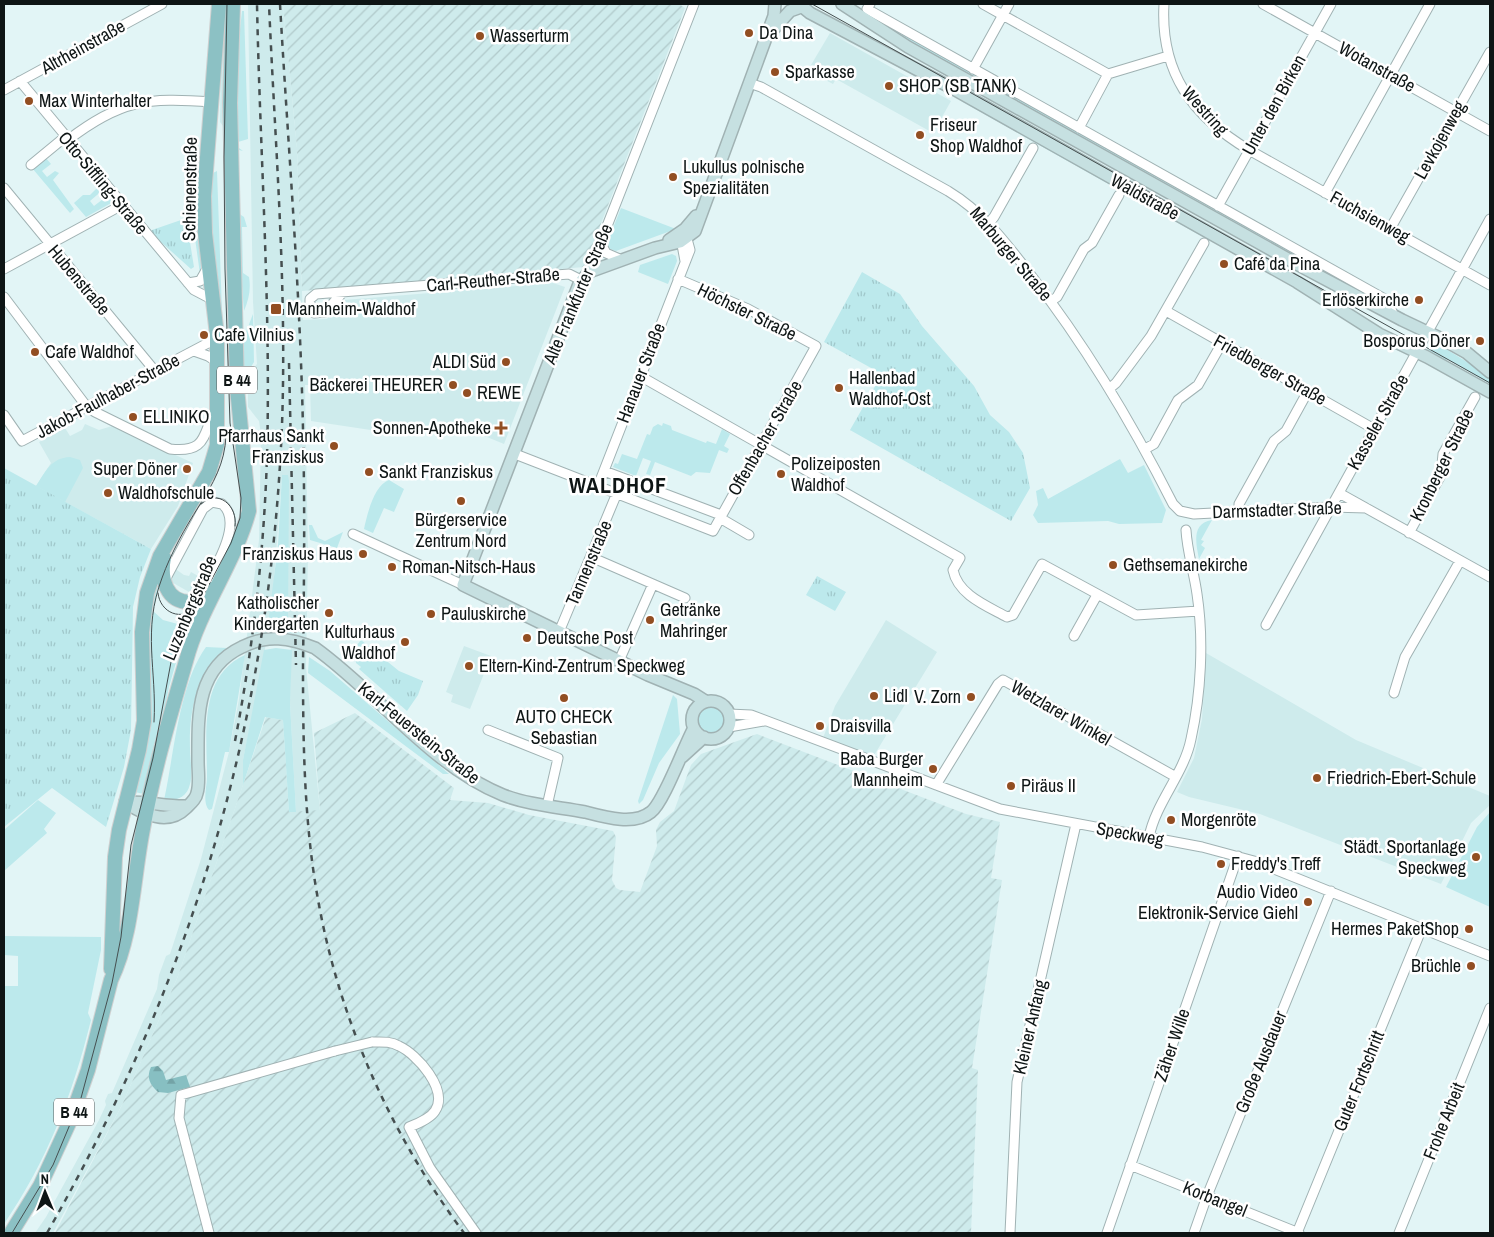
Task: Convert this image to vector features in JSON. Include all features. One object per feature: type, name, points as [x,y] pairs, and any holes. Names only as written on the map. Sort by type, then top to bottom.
[{"type":"main road","name":"B 44","points":[[233,4],[230,103],[233,185]]},
{"type":"main road","name":"Schienenstraße","points":[[212,463],[217,445],[217,335],[204,208],[218,6]]},
{"type":"main road","points":[[206,170],[214,167],[224,169],[233,185]]},
{"type":"main road","name":"Luzenbergstraße","points":[[110,980],[118,965],[127,928],[148,808],[189,649],[215,588],[245,528],[250,511],[250,497],[238,405],[233,185]]},
{"type":"main road","name":"Luzenbergstraße","points":[[11,1233],[40,1186],[70,1121],[88,1070],[110,980],[115,857],[125,802],[139,750],[144,721],[142,632],[146,603],[153,573],[166,544],[201,486],[212,463]]},
{"type":"main road","points":[[166,544],[162,570],[164,582],[170,593],[178,600],[189,602],[198,599],[215,588]]},
{"type":"street","name":"Altrheinstraße","points":[[4,90],[162,4]]},
{"type":"street","points":[[233,28],[239,19],[240,4]]},
{"type":"street","name":"Alte Frankfurter Straße","points":[[463,585],[694,4]]},
{"type":"street","points":[[585,276],[682,238],[697,228],[702,206],[775,10],[784,4]]},
{"type":"street","name":"Waldstraße","points":[[842,4],[908,47],[1304,268],[1467,353],[1484,363],[1490,372]]},
{"type":"street","points":[[983,4],[1108,74]]},
{"type":"street","points":[[974,69],[1010,4]]},
{"type":"street","name":"Westring","points":[[1164,4],[1164,30],[1168,56],[1181,86],[1194,105],[1214,126],[1249,150]]},
{"type":"street","name":"Wotanstraße","points":[[1263,4],[1490,131]]},
{"type":"street","name":"Unter den Birken","points":[[1218,206],[1331,4]]},
{"type":"street","points":[[1325,193],[1430,4]]},
{"type":"street","points":[[766,36],[790,11],[800,5]]},
{"type":"street","name":"Waldstraße","points":[[800,5],[1247,254],[1326,300],[1379,334],[1490,392]]},
{"type":"street","name":"Waldstraße","points":[[869,7],[1078,128],[1383,298],[1388,303],[1394,316]]},
{"type":"street","name":"Levkojenweg","points":[[1390,229],[1490,52]]},
{"type":"street","points":[[1078,128],[1108,74],[1168,56]]},
{"type":"street","name":"Otto-Siffling-Straße","points":[[20,81],[66,139],[194,290],[215,302]]},
{"type":"street","name":"Marburger Straße","points":[[749,83],[761,87],[948,191],[966,202],[989,223],[1051,301],[1110,388],[1145,449],[1173,504],[1180,511],[1188,514]]},
{"type":"street","points":[[31,165],[94,121],[126,106],[159,99],[212,102]]},
{"type":"street","points":[[989,223],[1032,148]]},
{"type":"street","name":"Fuchsienweg","points":[[1249,150],[1490,285]]},
{"type":"street","name":"Hubenstraße","points":[[4,188],[155,371]]},
{"type":"street","points":[[1051,301],[1057,297],[1084,248],[1092,243],[1119,195]]},
{"type":"street","points":[[4,269],[122,205]]},
{"type":"street","name":"Kasseler Straße","points":[[1266,625],[1490,219]]},
{"type":"street","name":"Hanauer Straße","points":[[598,486],[685,261],[682,238]]},
{"type":"street","points":[[600,242],[606,253],[622,260]]},
{"type":"street","points":[[1110,388],[1136,359],[1166,311],[1204,243]]},
{"type":"street","points":[[188,283],[200,281],[209,264]]},
{"type":"street","name":"Carl-Reuther-Straße","points":[[342,292],[569,274],[585,276]]},
{"type":"street","name":"Höchster Straße","points":[[678,279],[748,309],[816,346]]},
{"type":"street","points":[[4,297],[87,407]]},
{"type":"street","name":"Friedberger Straße","points":[[1166,311],[1374,429]]},
{"type":"street","name":"Jakob-Faulhaber-Straße","points":[[4,414],[22,441],[194,350],[217,335]]},
{"type":"street","points":[[1145,449],[1154,444],[1178,400],[1198,385],[1222,343]]},
{"type":"street","name":"Offenbacher Straße","points":[[618,493],[713,531],[816,346]]},
{"type":"street","name":"Jakob-Faulhaber-Straße","points":[[194,350],[217,362]]},
{"type":"street","points":[[640,376],[960,558],[953,570],[955,579],[967,594],[1007,617],[1013,615],[1042,564],[1136,615],[1199,611]]},
{"type":"street","points":[[1239,512],[1239,504],[1274,441],[1286,431],[1308,391]]},
{"type":"street","name":"Kronberger Straße","points":[[1409,533],[1442,475],[1443,454],[1475,397]]},
{"type":"street","name":"Schienenstraße","points":[[87,407],[170,449],[184,451],[195,448],[203,440],[217,406]]},
{"type":"street","points":[[515,454],[618,493]]},
{"type":"street","points":[[604,471],[720,517],[749,535]]},
{"type":"street","name":"Tannenstraße","points":[[559,632],[618,493]]},
{"type":"street","name":"Darmstadter Straße","points":[[1339,493],[1490,577]]},
{"type":"street","name":"Luzenbergstraße","points":[[164,582],[203,509],[212,502],[220,503],[230,515],[229,531],[225,545],[198,599]]},
{"type":"street","name":"Darmstadter Straße","points":[[1188,514],[1331,507],[1366,508]]},
{"type":"street","points":[[1149,837],[1154,818],[1187,753],[1193,730],[1198,682],[1199,611],[1186,530]]},
{"type":"street","points":[[353,534],[619,661],[681,690],[694,694],[705,701]]},
{"type":"street","points":[[592,556],[685,598]]},
{"type":"street","points":[[1394,693],[1405,657],[1460,561]]},
{"type":"street","points":[[619,661],[653,584]]},
{"type":"street","points":[[1074,636],[1097,595]]},
{"type":"street","name":"Karl-Feuerstein-Straße","points":[[125,802],[148,808],[167,818],[179,815],[188,806],[195,798],[198,789],[199,710],[206,681],[217,666],[237,649],[252,642],[274,638],[300,642],[315,648],[415,734],[470,778],[505,795],[547,806],[617,818],[643,817],[659,804],[694,728]]},
{"type":"street","name":"Wetzlarer Winkel","points":[[936,785],[998,684],[1003,680],[1176,777]]},
{"type":"street","points":[[681,690],[694,710]]},
{"type":"street","points":[[704,738],[694,728],[692,719],[694,710],[705,701],[711,700],[722,704],[729,714],[729,727]]},
{"type":"street","name":"Speckweg","points":[[729,714],[751,715],[1000,809],[1238,856],[1331,891],[1490,956]]},
{"type":"street","name":"Speckweg","points":[[704,738],[715,738],[726,732],[729,727],[766,721]]},
{"type":"street","points":[[488,730],[558,758],[547,806]]},
{"type":"street","name":"Karl-Feuerstein-Straße","points":[[677,762],[704,738]]},
{"type":"street","name":"Kleiner Anfang","points":[[1010,1233],[1017,1082],[1076,824]]},
{"type":"street","name":"Zäher Wille","points":[[1107,1233],[1238,856]]},
{"type":"street","name":"Große Ausdauer","points":[[1194,1233],[1207,1196],[1331,891]]},
{"type":"street","name":"Guter Fortschritt","points":[[1298,1233],[1422,928]]},
{"type":"street","name":"Frohe Arbeit","points":[[1398,1233],[1490,1008]]},
{"type":"street","points":[[209,1233],[179,1118],[181,1095],[335,1051],[385,1041],[398,1045],[410,1052],[433,1081],[438,1101],[434,1113],[408,1127],[435,1174],[476,1233]]},
{"type":"street","name":"Korbangel","points":[[1130,1165],[1298,1233]]},
{"type":"shaded area","points":[[222,4],[229,4],[226,130],[220,122]]},
{"type":"shaded area","points":[[248,4],[283,4],[297,148],[303,320],[327,319],[344,300],[553,283],[565,287],[504,444],[465,428],[397,434],[311,421],[310,385],[305,385],[308,553],[306,667],[320,811],[296,812],[290,703],[291,628],[288,623],[287,525],[282,475],[273,593],[263,663],[243,760],[243,785],[178,976],[122,1105],[53,1233],[35,1233],[46,1217],[99,1120],[106,1105],[105,1101],[108,1094],[112,1093],[157,989],[159,975],[166,956],[170,954],[201,859],[229,752],[239,699],[259,540],[261,435],[259,421],[248,407],[248,375],[257,364],[253,302]]},
{"type":"shaded area","points":[[283,4],[679,4],[685,8],[584,267],[302,291],[297,148]]},
{"type":"shaded area","points":[[830,33],[951,101],[933,133],[836,79],[833,84],[814,74],[817,69],[811,65]]},
{"type":"shaded area","name":"Waldhofschule","points":[[85,424],[99,430],[112,426],[193,463],[178,506],[151,549],[36,486],[51,463],[39,442],[65,428],[70,436],[82,430]]},
{"type":"shaded area","points":[[174,568],[184,575],[189,576],[191,572],[200,577],[203,573],[208,576],[196,596],[168,580]]},
{"type":"shaded area","points":[[886,620],[937,652],[873,757],[823,738],[835,706]]},
{"type":"shaded area","points":[[464,646],[491,656],[470,709],[451,702],[453,695],[446,692]]},
{"type":"shaded area","name":"Friedrich-Ebert-Schule","points":[[1206,653],[1356,740],[1490,796],[1490,805],[1471,823],[1441,884],[1260,814],[1189,797],[1177,792],[1194,758],[1202,719]]},
{"type":"shaded area","points":[[355,713],[454,788],[450,800],[488,803],[529,815],[613,831],[616,837],[612,880],[616,888],[620,890],[640,892],[657,846],[656,830],[660,822],[674,811],[691,765],[701,754],[757,734],[966,814],[1000,822],[991,878],[1002,880],[972,1068],[978,1070],[971,1233],[55,1233],[122,1105],[178,976],[266,717],[283,720],[289,812],[320,810],[314,733]]},
{"type":"green space","points":[[242,11],[244,11],[248,139],[238,142],[239,148],[243,151],[235,149],[235,75]]},
{"type":"green space","points":[[867,13],[1379,299],[1389,308],[1306,265],[908,42]]},
{"type":"green space","points":[[961,101],[970,103],[1212,238],[1210,241]]},
{"type":"green space","points":[[45,157],[51,164],[42,171],[47,177],[55,171],[59,173],[53,180],[74,209],[70,213],[32,168]]},
{"type":"green space","points":[[217,171],[223,339],[209,231],[211,174]]},
{"type":"green space","points":[[98,187],[104,189],[90,201],[94,206],[107,196],[113,202],[86,217],[74,203],[83,195],[90,195]]},
{"type":"green space","points":[[194,206],[199,209],[202,266],[200,274],[194,231],[187,217],[190,207]]},
{"type":"green space","points":[[621,208],[676,229],[616,251],[610,249],[607,243]]},
{"type":"green space","points":[[238,213],[244,217],[247,227],[242,227],[243,273],[249,277],[250,286],[244,311],[239,269]]},
{"type":"green space","points":[[181,220],[187,224],[194,267],[191,269],[152,234],[152,230]]},
{"type":"green space","points":[[672,254],[676,256],[677,261],[668,284],[638,272],[640,265]]},
{"type":"green space","points":[[862,272],[900,294],[922,326],[974,386],[990,415],[1009,432],[1023,453],[1030,488],[1011,521],[850,430],[882,374],[824,342]]},
{"type":"green space","points":[[253,314],[254,362],[243,380],[240,346],[247,340],[246,332]]},
{"type":"green space","points":[[1436,343],[1490,376],[1490,384],[1447,359],[1446,361],[1429,353],[1427,351],[1432,344]]},
{"type":"green space","points":[[663,423],[671,426],[672,430],[706,443],[707,441],[716,444],[722,429],[730,434],[724,446],[729,449],[727,453],[719,450],[710,473],[696,472],[691,476],[655,462],[650,475],[646,474],[651,461],[643,458],[636,476],[613,467],[615,463],[618,464],[622,454],[637,459],[647,434],[650,435],[653,427],[658,424],[662,426]]},
{"type":"green space","points":[[70,457],[80,460],[83,468],[65,502],[36,486],[50,466],[58,460]]},
{"type":"green space","points":[[1120,459],[1128,473],[1144,465],[1166,510],[1162,523],[1119,524],[1108,521],[1038,523],[1033,515],[1038,505],[1036,491],[1043,488],[1048,499]]},
{"type":"green space","points":[[4,468],[151,549],[140,577],[133,607],[131,730],[124,767],[106,827],[52,788],[4,827]]},
{"type":"green space","points":[[282,475],[288,475],[289,481],[288,623],[292,633],[267,632],[278,545]]},
{"type":"green space","points":[[389,480],[404,489],[394,512],[384,508],[373,533],[364,529],[369,509],[379,488]]},
{"type":"green space","points":[[1212,520],[1201,540],[1204,541],[1201,545],[1205,548],[1199,559],[1196,535],[1201,525]]},
{"type":"green space","points":[[309,525],[312,525],[318,538],[325,541],[343,532],[337,548],[310,540]]},
{"type":"green space","points":[[158,571],[160,582],[153,611],[163,620],[185,626],[175,645],[180,648],[169,687],[148,795],[135,792],[147,749],[151,722],[147,652],[148,617]]},
{"type":"green space","points":[[817,576],[846,592],[835,611],[806,595]]},
{"type":"green space","points":[[361,640],[399,671],[423,681],[418,695],[407,711],[359,669],[361,667],[356,663],[355,653],[352,651]]},
{"type":"green space","points":[[206,647],[227,648],[208,669],[196,694],[191,721],[191,780],[189,789],[180,798],[164,800],[183,700],[189,680]]},
{"type":"green space","points":[[276,648],[292,650],[290,703],[296,812],[289,812],[283,720],[265,717],[243,785],[243,760],[264,650]]},
{"type":"green space","points":[[245,655],[229,752],[225,752],[212,809],[209,810],[205,799],[208,708],[212,692],[219,677],[230,665]]},
{"type":"green space","points":[[309,657],[330,671],[449,774],[443,774],[308,673]]},
{"type":"green space","points":[[673,695],[677,699],[680,734],[659,763],[643,800],[639,804],[638,801]]},
{"type":"green space","points":[[711,707],[720,711],[724,720],[720,729],[711,733],[702,729],[698,720],[702,711]]},
{"type":"green space","points":[[38,800],[56,813],[44,829],[47,833],[4,871],[4,830]]},
{"type":"green space","name":"Städt. Sportanlage Speckweg","points":[[1490,812],[1490,907],[1446,887],[1477,827]]},
{"type":"green space","points":[[4,936],[101,937],[101,950],[88,1013],[91,1020],[67,1101],[46,1151],[20,1200],[4,1224],[4,986],[18,986],[18,956],[4,955]]},
{"type":"green space","points":[[158,1066],[163,1071],[166,1080],[186,1075],[190,1087],[168,1093],[158,1092],[151,1084],[149,1074],[151,1067]]},
{"type":"tram line","points":[[12,1233],[53,1165],[81,1098],[112,983],[121,937],[131,845],[153,758],[171,662],[185,630],[231,543],[240,518],[241,498],[230,423],[225,269],[224,157],[227,4]]},
{"type":"tram line","points":[[812,4],[1490,383]]},
{"type":"tram line","points":[[154,722],[151,633],[156,597],[174,550],[209,490],[221,464],[226,436]]},
{"type":"tram line","points":[[201,504],[214,498],[226,502],[233,512],[235,526]]},
{"type":"tram line","points":[[158,593],[163,606],[172,613],[184,614],[196,607]]},
{"type":"railway","points":[[235,741],[257,600],[267,457],[268,344],[257,4]]},
{"type":"railway","points":[[47,1233],[99,1137],[144,1040],[182,943],[215,844],[241,743],[261,640],[274,534],[282,425],[283,372],[280,214],[269,4]]},
{"type":"railway","points":[[280,4],[297,269],[304,488],[304,755],[307,815],[314,875],[329,949],[341,993],[373,1077],[392,1118],[414,1158],[464,1233]]},
{"type":"railway","points":[[289,363],[296,665]]},
{"type":"place","name":"Da Dina","points":[[749,33]]},
{"type":"place","name":"Wasserturm","points":[[480,36]]},
{"type":"place","name":"Sparkasse","points":[[775,72]]},
{"type":"place","name":"SHOP (SB TANK)","points":[[889,86]]},
{"type":"place","name":"Max Winterhalter","points":[[29,101]]},
{"type":"place","name":"Friseur Shop Waldhof","points":[[920,135]]},
{"type":"place","name":"Lukullus polnische Spezialitäten","points":[[673,177]]},
{"type":"place","name":"Café da Pina","points":[[1224,264]]},
{"type":"place","name":"Erlöserkirche","points":[[1419,300]]},
{"type":"place","name":"Mannheim-Waldhof","points":[[276,309]]},
{"type":"place","name":"Cafe Vilnius","points":[[204,335]]},
{"type":"place","name":"Bosporus Döner","points":[[1480,341]]},
{"type":"place","name":"Cafe Waldhof","points":[[35,352]]},
{"type":"place","name":"ALDI Süd","points":[[506,362]]},
{"type":"place","name":"Bäckerei THEURER","points":[[453,385]]},
{"type":"place","name":"Hallenbad Waldhof-Ost","points":[[839,388]]},
{"type":"place","name":"REWE","points":[[467,393]]},
{"type":"place","name":"ELLINIKO","points":[[133,417]]},
{"type":"place","name":"Sonnen-Apotheke","points":[[501,428]]},
{"type":"place","name":"Pfarrhaus Sankt Franziskus","points":[[334,446]]},
{"type":"place","name":"Super Döner","points":[[187,469]]},
{"type":"place","name":"Sankt Franziskus","points":[[369,472]]},
{"type":"place","name":"Polizeiposten Waldhof","points":[[781,474]]},
{"type":"place","name":"Waldhofschule","points":[[108,493]]},
{"type":"place","name":"Bürgerservice Zentrum Nord","points":[[461,501]]},
{"type":"place","name":"Franziskus Haus","points":[[363,554]]},
{"type":"place","name":"Gethsemanekirche","points":[[1113,565]]},
{"type":"place","name":"Roman-Nitsch-Haus","points":[[392,567]]},
{"type":"place","name":"Katholischer Kindergarten","points":[[329,613]]},
{"type":"place","name":"Pauluskirche","points":[[431,614]]},
{"type":"place","name":"Getränke Mahringer","points":[[650,620]]},
{"type":"place","name":"Deutsche Post","points":[[527,638]]},
{"type":"place","name":"Kulturhaus Waldhof","points":[[405,642]]},
{"type":"place","name":"Eltern-Kind-Zentrum Speckweg","points":[[469,666]]},
{"type":"place","name":"Lidl","points":[[874,696]]},
{"type":"place","name":"V. Zorn","points":[[971,697]]},
{"type":"place","name":"AUTO CHECK Sebastian","points":[[564,698]]},
{"type":"place","name":"Draisvilla","points":[[820,726]]},
{"type":"place","name":"Baba Burger Mannheim","points":[[933,769]]},
{"type":"place","name":"Friedrich-Ebert-Schule","points":[[1317,778]]},
{"type":"place","name":"Piräus II","points":[[1011,786]]},
{"type":"place","name":"Morgenröte","points":[[1171,820]]},
{"type":"place","name":"Städt. Sportanlage Speckweg","points":[[1476,857]]},
{"type":"place","name":"Freddy's Treff","points":[[1221,864]]},
{"type":"place","name":"Audio Video Elektronik-Service Giehl","points":[[1308,902]]},
{"type":"place","name":"Hermes PaketShop","points":[[1469,929]]},
{"type":"place","name":"Brüchle","points":[[1471,966]]},
{"type":"district","name":"WALDHOF","points":[[618,485]]}]
